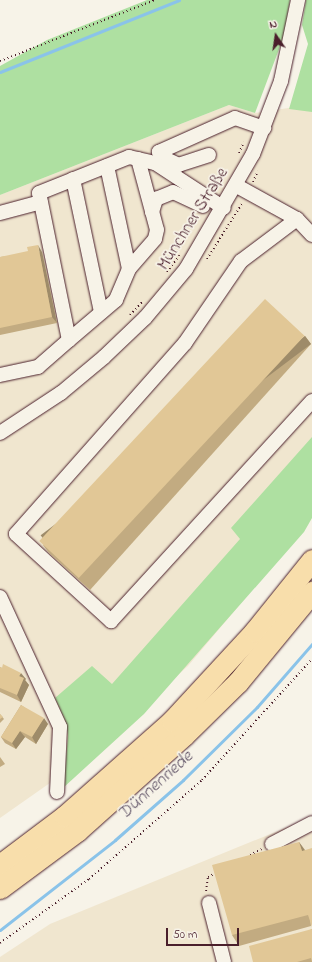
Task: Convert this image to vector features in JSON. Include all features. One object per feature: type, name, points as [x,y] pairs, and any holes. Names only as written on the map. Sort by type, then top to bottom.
[{"type":"highway","points":[[0,864],[71,811],[172,721],[255,631],[312,560]]},
{"type":"highway","points":[[0,888],[77,831],[184,735],[238,682],[312,592]]},
{"type":"street","name":"Münchner Straße","points":[[0,433],[61,393],[123,340],[186,269],[237,186],[258,126],[284,68],[298,0]]},
{"type":"street","points":[[209,154],[179,165],[164,158],[160,152],[235,118],[258,126]]},
{"type":"street","points":[[69,340],[39,193],[129,157],[138,159],[180,186],[194,191],[222,212]]},
{"type":"street","points":[[0,375],[38,367],[116,300],[129,269],[155,239],[157,230],[138,159]]},
{"type":"street","points":[[107,166],[129,269]]},
{"type":"street","points":[[73,179],[101,312]]},
{"type":"street","points":[[237,186],[298,219],[312,235]]},
{"type":"street","points":[[152,212],[156,199],[173,192],[222,212]]},
{"type":"street","points":[[0,213],[41,202]]},
{"type":"street","points":[[298,219],[241,261],[184,343],[16,534],[111,621],[312,401]]},
{"type":"street","points":[[0,598],[60,727],[57,792]]},
{"type":"street","points":[[272,844],[312,823]]},
{"type":"street","points":[[210,904],[224,962]]},
{"type":"path","points":[[0,61],[154,0]]},
{"type":"path","points":[[236,159],[258,126]]},
{"type":"path","points":[[163,277],[183,250]]},
{"type":"path","points":[[124,321],[144,300]]},
{"type":"path","points":[[0,943],[88,879],[202,780],[312,659]]},
{"type":"path","points":[[247,857],[272,844]]},
{"type":"path","points":[[210,904],[205,887],[208,877],[221,871]]},
{"type":"shaded area","points":[[229,105],[255,113],[295,107],[312,111],[312,513],[300,533],[188,666],[87,757],[0,818],[0,195]]},
{"type":"shaded area","points":[[312,817],[312,962],[0,962],[0,957],[50,924]]},
{"type":"green space","points":[[147,0],[290,0],[284,36],[255,113],[229,105],[0,195],[0,66],[47,40]]},
{"type":"green space","points":[[306,0],[312,0],[312,112],[289,109],[308,44],[302,25]]},
{"type":"green space","points":[[312,437],[312,518],[304,532],[144,714],[63,788],[68,736],[66,723],[55,698],[92,666],[112,684],[240,539],[231,528]]},
{"type":"building","points":[[38,245],[52,317],[0,328],[0,257],[28,251],[27,247]]},
{"type":"building","points":[[265,299],[304,336],[79,578],[39,541]]},
{"type":"building","points":[[3,664],[21,673],[19,676],[24,678],[17,695],[0,688],[0,667],[2,668]]},
{"type":"building","points":[[21,705],[44,718],[32,737],[20,731],[12,743],[1,737]]},
{"type":"building","points":[[299,842],[302,851],[312,848],[312,927],[308,915],[232,935],[212,865]]},
{"type":"building","points":[[312,929],[312,962],[311,958],[297,962],[253,962],[249,946]]},
{"type":"waterway","points":[[0,72],[179,0]]},
{"type":"waterway","name":"Dünnenriede","points":[[0,930],[115,840],[183,780],[257,707],[312,644]]}]
